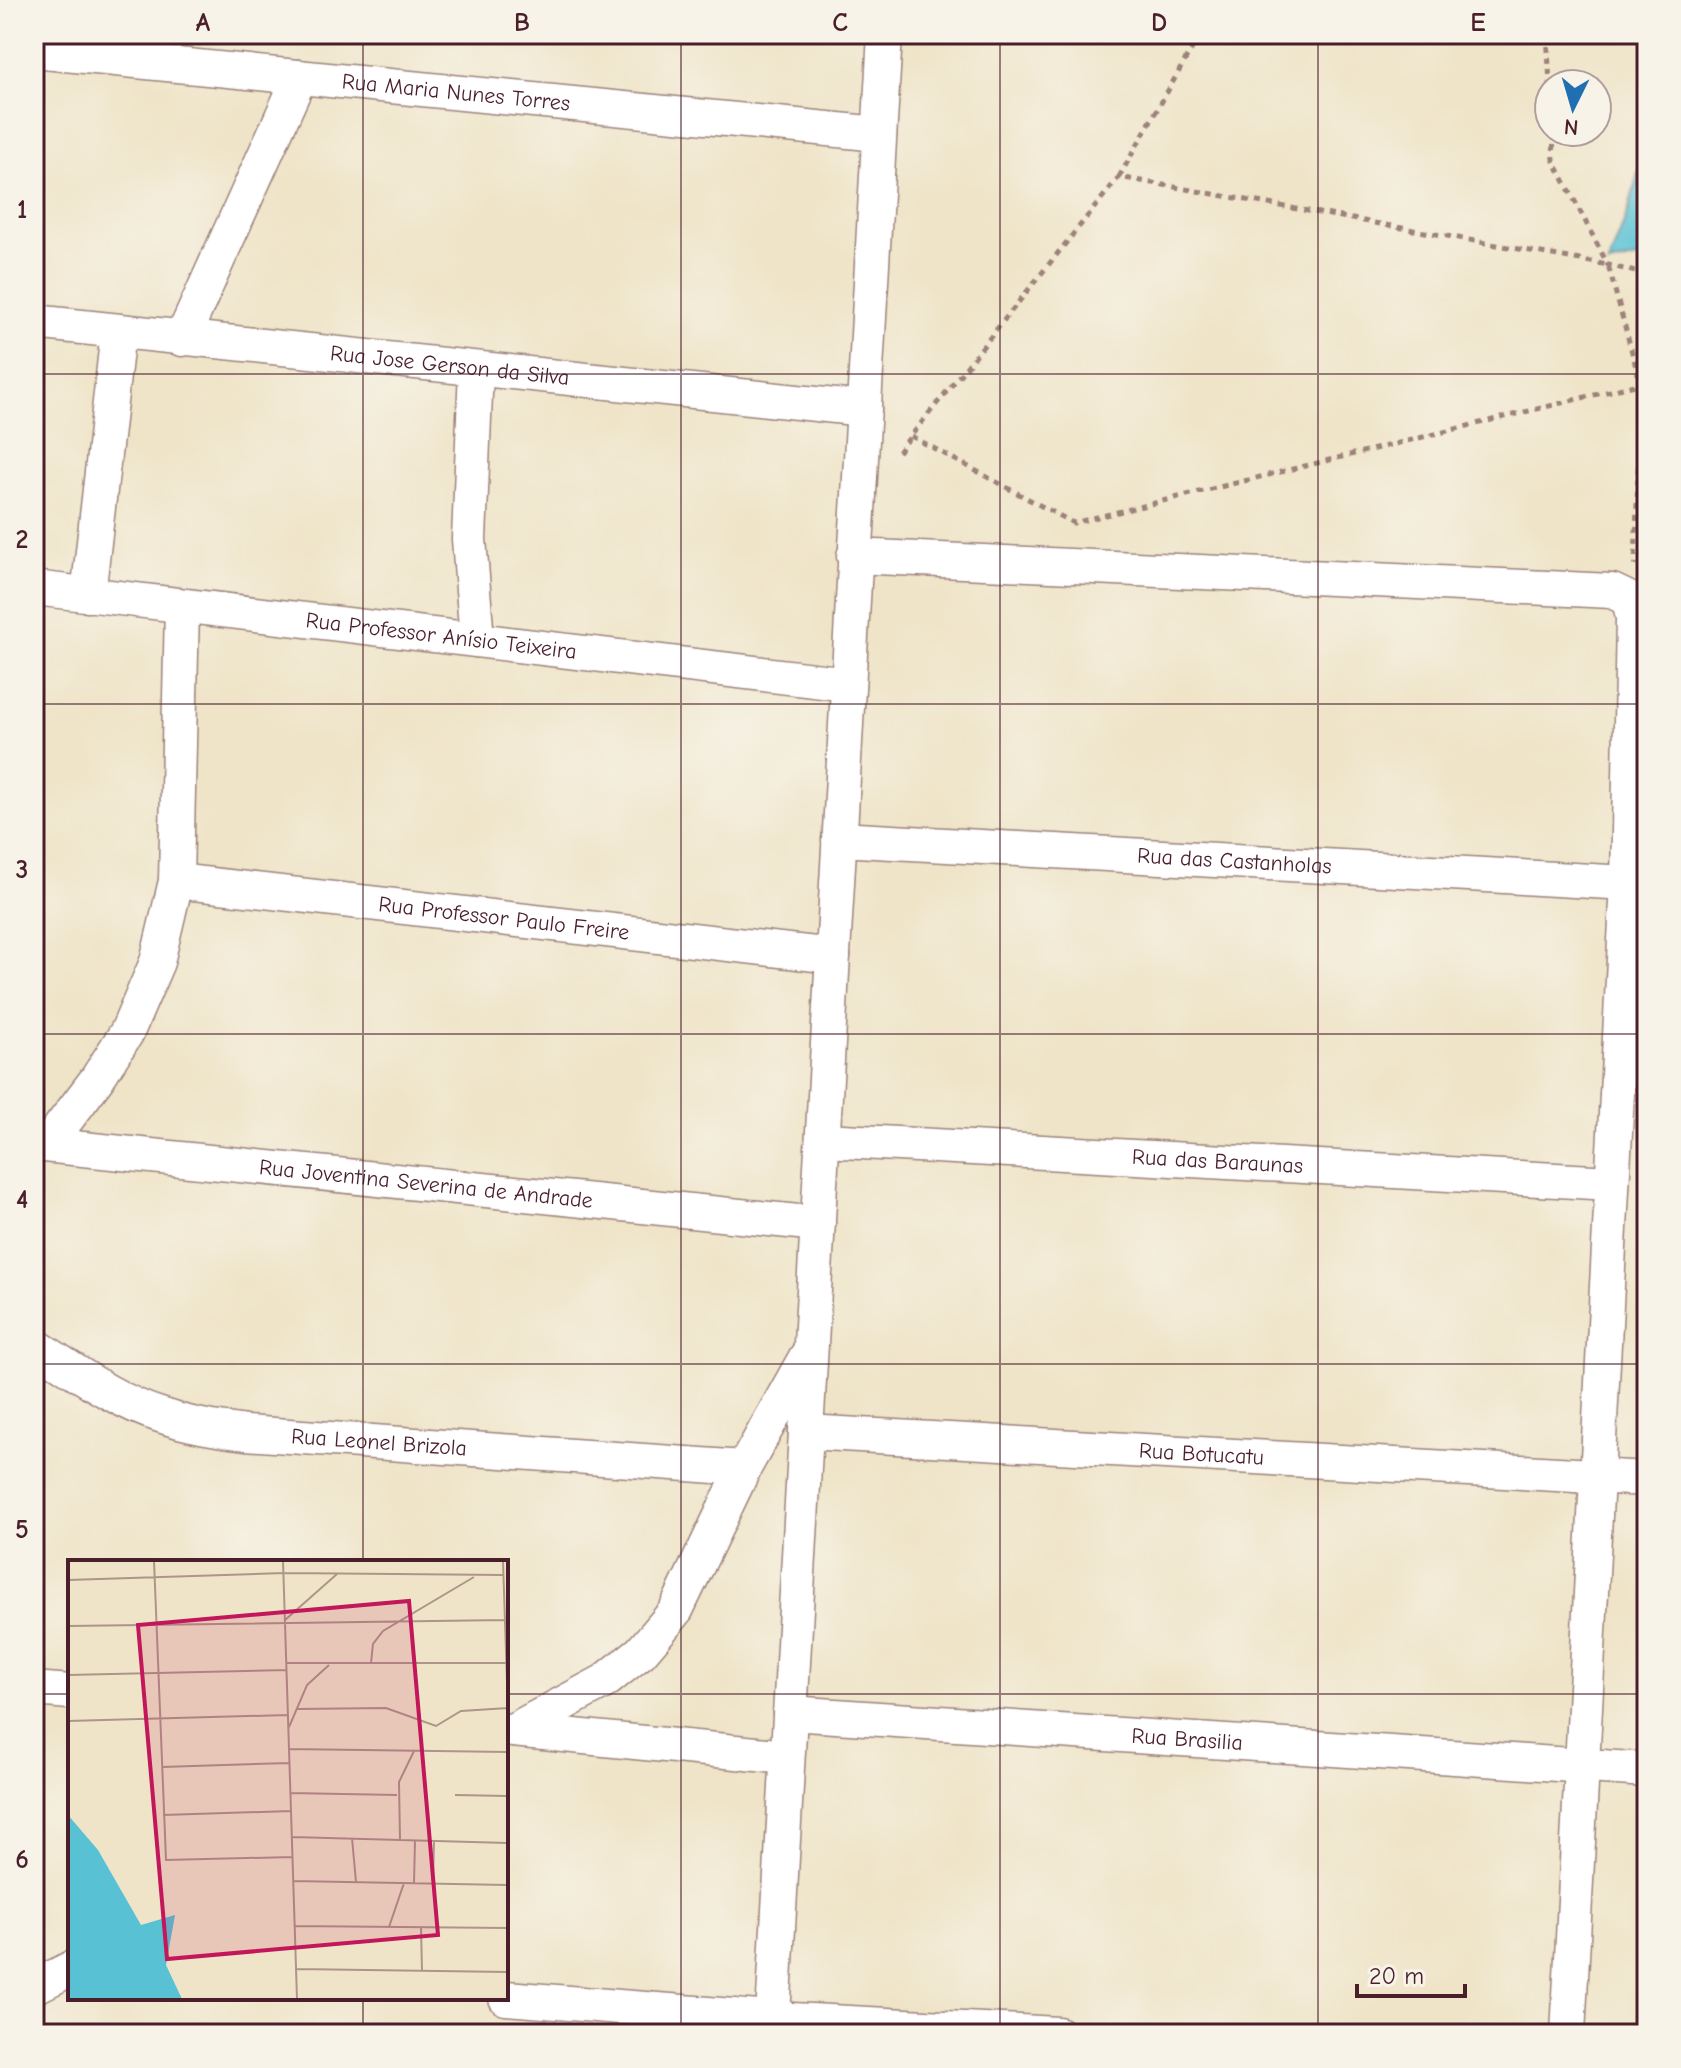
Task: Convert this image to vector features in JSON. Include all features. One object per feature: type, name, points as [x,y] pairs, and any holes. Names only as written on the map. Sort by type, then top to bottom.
[{"type":"street","points":[[766,2029],[790,1713],[885,34]]},
{"type":"street","name":"Rua Maria Nunes Torres","points":[[34,51],[99,46],[300,77],[879,134]]},
{"type":"street","points":[[182,339],[300,77]]},
{"type":"street","name":"Rua Jose Gerson da Silva","points":[[34,322],[864,409]]},
{"type":"street","points":[[88,595],[118,332]]},
{"type":"street","points":[[476,369],[469,539],[477,640]]},
{"type":"street","points":[[854,556],[1612,591],[1629,599],[1633,618],[1628,883],[1568,2034]]},
{"type":"street","name":"Rua Professor Anísio Teixeira","points":[[34,588],[848,684]]},
{"type":"street","points":[[41,1145],[97,1079],[127,1032],[157,962],[176,881],[182,607]]},
{"type":"street","name":"Rua das Castanholas","points":[[839,839],[1628,883]]},
{"type":"street","name":"Rua Professor Paulo Freire","points":[[176,881],[833,956]]},
{"type":"street","name":"Rua das Baraunas","points":[[824,1140],[1612,1183]]},
{"type":"street","name":"Rua Joventina Severina de Andrade","points":[[41,1145],[818,1224]]},
{"type":"street","name":"Rua Leonel Brizola","points":[[34,1345],[122,1399],[157,1415],[197,1426],[246,1433],[744,1468]]},
{"type":"street","points":[[510,1729],[605,1681],[641,1652],[675,1612],[744,1468],[810,1350]]},
{"type":"street","name":"Rua Botucatu","points":[[806,1432],[1647,1479]]},
{"type":"street","points":[[34,1689],[68,1692]]},
{"type":"street","name":"Rua Brasilia","points":[[790,1713],[1647,1770]]},
{"type":"street","points":[[510,1729],[787,1757]]},
{"type":"street","points":[[34,1960],[68,1966]]},
{"type":"street","points":[[34,1987],[68,1967]]},
{"type":"street","points":[[508,1998],[766,2029],[1058,2034]]},
{"type":"path","points":[[893,458],[1119,177],[1200,34]]},
{"type":"path","points":[[1547,34],[1549,68]]},
{"type":"path","points":[[1554,148],[1554,161],[1608,265],[1644,384],[1633,618]]},
{"type":"path","points":[[1119,177],[1608,265],[1647,275]]},
{"type":"path","points":[[911,436],[1073,523],[1644,384]]},
{"type":"water","points":[[1647,137],[1647,256],[1608,265],[1629,209]]}]
